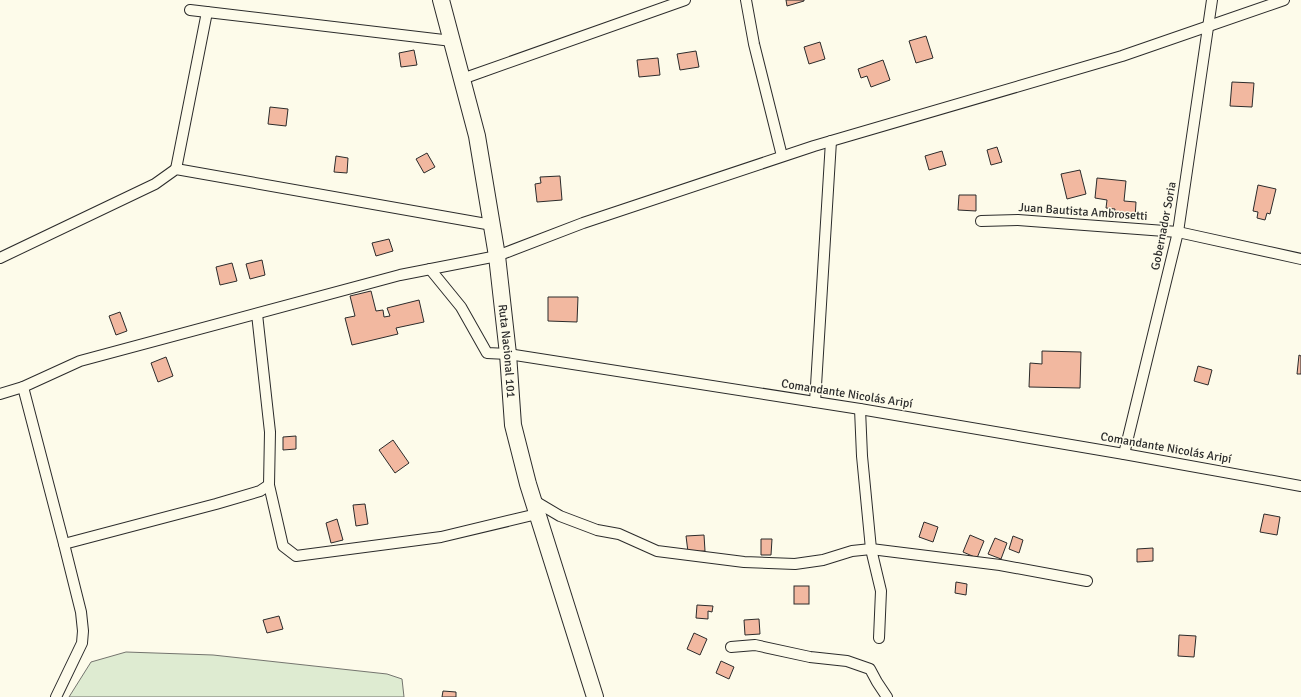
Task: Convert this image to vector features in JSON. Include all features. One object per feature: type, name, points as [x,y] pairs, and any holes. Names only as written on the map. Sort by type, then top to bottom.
[{"type":"main road","name":"Ruta Nacional 101","points":[[441,0],[477,136],[497,256],[508,354],[513,426],[535,507],[595,697]]},
{"type":"street","points":[[462,79],[686,0]]},
{"type":"street","points":[[746,0],[754,44],[782,156]]},
{"type":"street","name":"Gobernador Soria","points":[[1124,454],[1178,232],[1212,0]]},
{"type":"street","points":[[0,394],[23,387],[80,361],[400,275],[497,256],[583,223],[782,156],[1122,56],[1284,0]]},
{"type":"street","points":[[190,10],[452,41]]},
{"type":"street","points":[[176,170],[206,12]]},
{"type":"street","points":[[815,402],[831,141]]},
{"type":"street","points":[[0,258],[155,184],[176,170],[492,225]]},
{"type":"street","name":"Juan Bautista Ambrosetti","points":[[981,221],[1018,220],[1178,232],[1301,259]]},
{"type":"street","name":"Comandante Nicolás Aripí","points":[[430,269],[461,307],[487,353],[508,354],[860,409],[1301,486]]},
{"type":"street","points":[[257,314],[270,432],[269,485],[283,546],[296,556],[441,537],[535,507],[597,530],[619,534],[657,551],[744,562],[796,564],[823,560],[852,551],[871,549],[1000,565],[1088,581]]},
{"type":"street","points":[[23,387],[81,612],[83,631],[82,643],[56,697]]},
{"type":"street","points":[[860,409],[862,456],[871,549],[881,591],[879,638]]},
{"type":"street","points":[[64,544],[216,504],[260,491],[269,485]]},
{"type":"street","points":[[731,647],[755,645],[810,657],[847,661],[870,669],[887,697]]},
{"type":"green space","points":[[126,652],[213,655],[387,674],[402,679],[404,697],[69,697],[91,662]]},
{"type":"building","points":[[786,0],[804,0],[804,1],[787,6]]},
{"type":"building","points":[[926,36],[933,58],[916,63],[909,41]]},
{"type":"building","points":[[820,42],[825,59],[809,64],[804,47]]},
{"type":"building","points":[[414,50],[417,65],[401,67],[399,53]]},
{"type":"building","points":[[696,51],[699,67],[680,70],[677,54]]},
{"type":"building","points":[[658,58],[660,75],[639,77],[637,60]]},
{"type":"building","points":[[883,60],[890,80],[871,87],[867,76],[861,78],[858,69]]},
{"type":"building","points":[[1232,82],[1254,83],[1252,107],[1230,106]]},
{"type":"building","points":[[270,107],[288,109],[286,126],[268,124]]},
{"type":"building","points":[[997,147],[1002,162],[991,165],[987,150]]},
{"type":"building","points":[[942,151],[946,165],[929,170],[925,156]]},
{"type":"building","points":[[427,153],[435,167],[424,173],[416,159]]},
{"type":"building","points":[[336,156],[348,158],[347,173],[334,172]]},
{"type":"building","points":[[1080,170],[1086,194],[1067,199],[1061,174]]},
{"type":"building","points":[[560,176],[562,200],[537,202],[535,184],[541,183],[540,177]]},
{"type":"building","points":[[1097,178],[1126,181],[1124,201],[1136,202],[1135,219],[1114,217],[1115,209],[1106,208],[1107,200],[1095,198]]},
{"type":"building","points":[[1258,185],[1276,189],[1270,214],[1267,213],[1265,220],[1257,218],[1258,212],[1253,211]]},
{"type":"building","points":[[959,195],[976,195],[976,211],[958,210]]},
{"type":"building","points":[[389,239],[393,251],[376,256],[372,243]]},
{"type":"building","points":[[262,260],[265,275],[250,279],[246,264]]},
{"type":"building","points":[[232,263],[237,281],[220,285],[216,267]]},
{"type":"building","points":[[371,291],[376,311],[383,310],[384,317],[390,316],[387,308],[419,300],[424,322],[396,328],[398,334],[352,345],[345,318],[355,316],[350,296]]},
{"type":"building","points":[[548,297],[578,297],[577,322],[548,321]]},
{"type":"building","points":[[120,312],[127,331],[116,335],[109,316]]},
{"type":"building","points":[[1042,351],[1081,352],[1080,388],[1029,387],[1030,363],[1042,364]]},
{"type":"building","points":[[1299,355],[1301,356],[1301,374],[1297,374]]},
{"type":"building","points":[[166,357],[173,376],[158,382],[151,363]]},
{"type":"building","points":[[1198,366],[1212,370],[1208,385],[1194,381]]},
{"type":"building","points":[[296,436],[296,449],[283,450],[283,437]]},
{"type":"building","points":[[393,440],[409,463],[395,473],[379,450]]},
{"type":"building","points":[[365,504],[368,524],[356,526],[353,505]]},
{"type":"building","points":[[1264,514],[1280,517],[1277,535],[1260,532]]},
{"type":"building","points":[[337,519],[343,540],[331,543],[326,523]]},
{"type":"building","points":[[924,522],[938,527],[933,542],[919,537]]},
{"type":"building","points":[[704,535],[705,551],[688,552],[686,536]]},
{"type":"building","points":[[970,535],[984,541],[977,558],[963,552]]},
{"type":"building","points":[[1013,536],[1023,540],[1019,553],[1009,549]]},
{"type":"building","points":[[995,538],[1007,543],[1001,559],[988,554]]},
{"type":"building","points":[[761,539],[772,539],[771,555],[761,555]]},
{"type":"building","points":[[1153,548],[1153,561],[1137,562],[1137,549]]},
{"type":"building","points":[[956,582],[967,584],[966,595],[955,593]]},
{"type":"building","points":[[794,586],[809,586],[809,604],[794,604]]},
{"type":"building","points":[[697,605],[713,606],[712,612],[708,611],[708,619],[696,618]]},
{"type":"building","points":[[279,616],[283,629],[267,633],[263,620]]},
{"type":"building","points":[[759,619],[760,634],[745,635],[744,620]]},
{"type":"building","points":[[694,633],[707,639],[700,655],[687,649]]},
{"type":"building","points":[[1179,635],[1196,636],[1194,657],[1178,656]]},
{"type":"building","points":[[721,661],[734,667],[729,679],[716,673]]},
{"type":"building","points":[[443,691],[456,692],[456,697],[442,697]]}]
